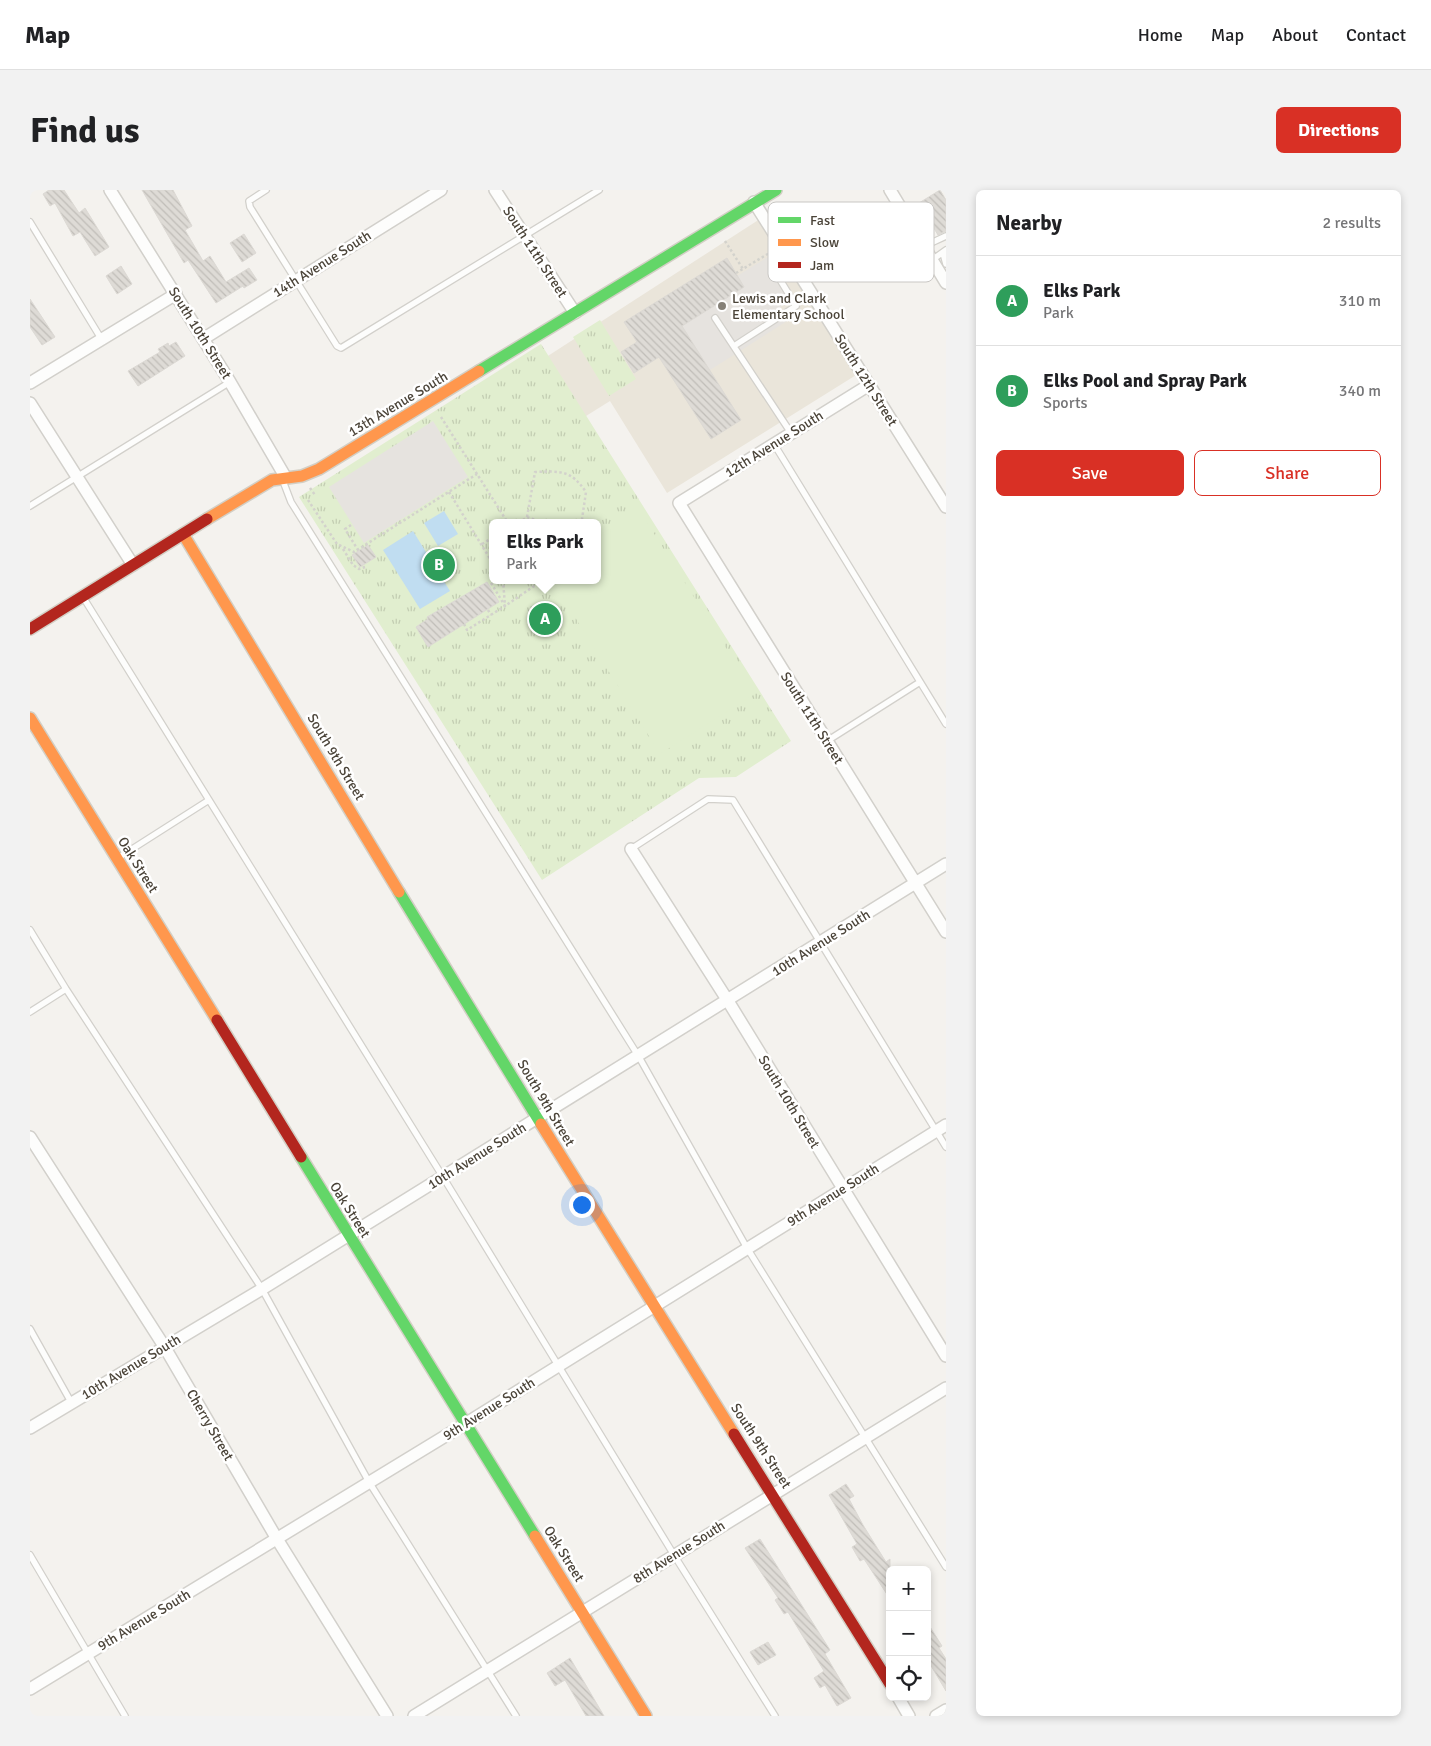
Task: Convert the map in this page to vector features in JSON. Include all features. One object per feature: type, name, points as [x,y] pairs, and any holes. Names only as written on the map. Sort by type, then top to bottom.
[{"type":"street","name":"South 10th Street","points":[[110,190],[230,382],[284,478]]},
{"type":"street","name":"14th Avenue South","points":[[203,338],[441,190]]},
{"type":"street","name":"South 11th Street","points":[[495,190],[575,314]]},
{"type":"street","name":"13th Avenue South","points":[[30,629],[133,566],[251,490],[266,483],[302,476],[319,469],[776,190]]},
{"type":"street","points":[[890,190],[897,202]]},
{"type":"street","name":"South 12th Street","points":[[754,202],[768,225]]},
{"type":"street","points":[[934,263],[946,283]]},
{"type":"street","name":"South 12th Street","points":[[804,282],[946,507]]},
{"type":"street","points":[[30,382],[176,294]]},
{"type":"street","name":"12th Avenue South","points":[[679,503],[869,384]]},
{"type":"street","points":[[30,403],[133,566]]},
{"type":"street","name":"South 11th Street","points":[[679,503],[946,932]]},
{"type":"street","name":"South 9th Street","points":[[183,534],[653,1306],[773,1493],[886,1677]]},
{"type":"street","name":"Oak Street","points":[[30,718],[646,1716]]},
{"type":"street","name":"South 10th Street","points":[[631,849],[728,1001],[842,1190],[946,1356]]},
{"type":"street","name":"10th Avenue South","points":[[30,1428],[349,1236],[946,864]]},
{"type":"street","name":"9th Avenue South","points":[[30,1689],[465,1424],[941,1128]]},
{"type":"street","name":"Cherry Street","points":[[30,1137],[164,1346],[276,1539],[387,1716]]},
{"type":"street","name":"8th Avenue South","points":[[414,1716],[946,1388]]},
{"type":"street","points":[[900,1701],[909,1716]]},
{"type":"street","points":[[936,1716],[946,1710]]},
{"type":"lane","points":[[266,190],[249,201],[250,207],[337,346],[341,348],[599,190]]},
{"type":"lane","points":[[30,222],[102,340]]},
{"type":"lane","points":[[934,242],[946,236]]},
{"type":"lane","points":[[934,259],[945,251]]},
{"type":"lane","points":[[945,251],[946,264]]},
{"type":"lane","points":[[734,346],[796,306],[781,282]]},
{"type":"lane","points":[[715,318],[791,434]]},
{"type":"lane","points":[[30,506],[230,382]]},
{"type":"lane","points":[[774,444],[946,724]]},
{"type":"lane","points":[[284,478],[291,502],[639,1057],[747,1248],[946,1567]]},
{"type":"lane","points":[[83,597],[775,1716]]},
{"type":"lane","points":[[827,741],[920,682]]},
{"type":"lane","points":[[631,849],[708,798],[733,800],[820,944],[941,1128],[946,1146]]},
{"type":"lane","points":[[116,858],[209,800]]},
{"type":"lane","points":[[30,930],[66,989],[262,1289],[369,1482],[516,1716]]},
{"type":"lane","points":[[30,1012],[66,989]]},
{"type":"lane","points":[[30,1329],[71,1402]]},
{"type":"lane","points":[[30,1556],[126,1716]]},
{"type":"path","points":[[725,241],[743,269]]},
{"type":"path","points":[[736,273],[768,254]]},
{"type":"path","points":[[441,417],[505,519]]},
{"type":"path","points":[[531,519],[527,518],[535,472],[559,471],[576,477],[586,492],[582,519]]},
{"type":"path","points":[[342,548],[354,552],[358,550],[477,474]]},
{"type":"path","points":[[449,492],[489,557]]},
{"type":"path","points":[[308,500],[332,538],[342,548],[353,565],[359,569],[366,567]]},
{"type":"path","points":[[351,525],[345,529],[358,550]]},
{"type":"path","points":[[482,544],[489,540]]},
{"type":"path","points":[[492,584],[505,606]]},
{"type":"path","points":[[503,584],[505,606]]},
{"type":"path","points":[[464,624],[467,630],[537,584]]},
{"type":"path","points":[[488,610],[491,615]]},
{"type":"shaded area","name":"Lewis and Clark Elementary School","points":[[763,217],[768,225],[768,282],[804,282],[861,372],[667,493],[610,401],[479,483],[444,423]]},
{"type":"shaded area","points":[[768,257],[768,282],[783,282],[794,299],[779,308],[787,321],[710,370],[682,326],[744,287],[737,276]]},
{"type":"shaded area","points":[[433,421],[468,477],[364,543],[329,487]]},
{"type":"green space","points":[[600,320],[636,379],[609,396],[573,337]]},
{"type":"green space","points":[[541,344],[791,741],[736,777],[699,778],[542,880],[299,497]]},
{"type":"green space","points":[[641,513],[755,694],[660,754],[554,584],[601,584],[601,538]]},
{"type":"water","points":[[444,511],[458,534],[438,546],[424,523]]},
{"type":"water","points":[[413,531],[450,591],[420,609],[383,550]]},
{"type":"building","points":[[49,190],[64,190],[79,213],[85,208],[109,247],[95,256],[80,232],[73,236],[55,203],[50,206],[43,194]]},
{"type":"building","points":[[142,190],[173,190],[192,226],[185,230],[203,261],[210,256],[226,282],[249,268],[257,280],[244,288],[243,286],[216,303],[188,260],[184,263]]},
{"type":"building","points":[[940,190],[946,200],[946,231],[938,235],[934,228],[934,202],[921,202]]},
{"type":"building","points":[[244,234],[256,253],[242,262],[230,243]]},
{"type":"building","points":[[727,258],[744,287],[682,326],[741,420],[711,439],[659,357],[634,373],[621,352],[637,342],[624,322]]},
{"type":"building","points":[[121,266],[132,284],[117,294],[106,276]]},
{"type":"building","points":[[30,299],[55,337],[42,345],[30,327]]},
{"type":"building","points":[[176,342],[185,356],[138,386],[128,371],[160,352],[158,349],[168,343],[169,346]]},
{"type":"building","points":[[368,545],[376,557],[360,567],[352,555]]},
{"type":"building","points":[[487,582],[499,602],[428,647],[416,627],[428,619],[427,617]]},
{"type":"building","points":[[846,1484],[854,1496],[849,1499],[863,1525],[886,1562],[890,1559],[890,1566],[886,1566],[886,1593],[864,1559],[860,1561],[852,1547],[857,1544],[829,1495]]},
{"type":"building","points":[[760,1539],[830,1650],[825,1654],[851,1698],[837,1706],[825,1685],[820,1688],[814,1678],[824,1671],[788,1612],[784,1614],[775,1600],[778,1598],[745,1548]]},
{"type":"building","points":[[931,1628],[942,1646],[939,1648],[946,1659],[946,1691],[931,1666]]},
{"type":"building","points":[[768,1642],[776,1655],[758,1665],[750,1652]]},
{"type":"building","points":[[570,1658],[604,1716],[586,1716],[565,1680],[555,1686],[547,1673]]},
{"type":"traffic: fast","points":[[479,371],[776,190]]},
{"type":"traffic: fast","points":[[399,892],[541,1124]]},
{"type":"traffic: fast","points":[[301,1157],[535,1536]]},
{"type":"traffic: slow","points":[[207,519],[272,480],[302,476],[319,469],[479,371]]},
{"type":"traffic: slow","points":[[183,534],[399,892]]},
{"type":"traffic: slow","points":[[30,718],[217,1020]]},
{"type":"traffic: slow","points":[[541,1124],[734,1434]]},
{"type":"traffic: slow","points":[[535,1536],[646,1716]]},
{"type":"traffic: jam","points":[[30,629],[207,519]]},
{"type":"traffic: jam","points":[[217,1020],[301,1157]]},
{"type":"traffic: jam","points":[[734,1434],[886,1678]]},
{"type":"place","name":"Lewis and Clark Elementary School","points":[[722,306]]},
{"type":"place","name":"Elks Pool and Spray Park","points":[[439,565]]},
{"type":"place","name":"Elks Park","points":[[545,619]]}]
